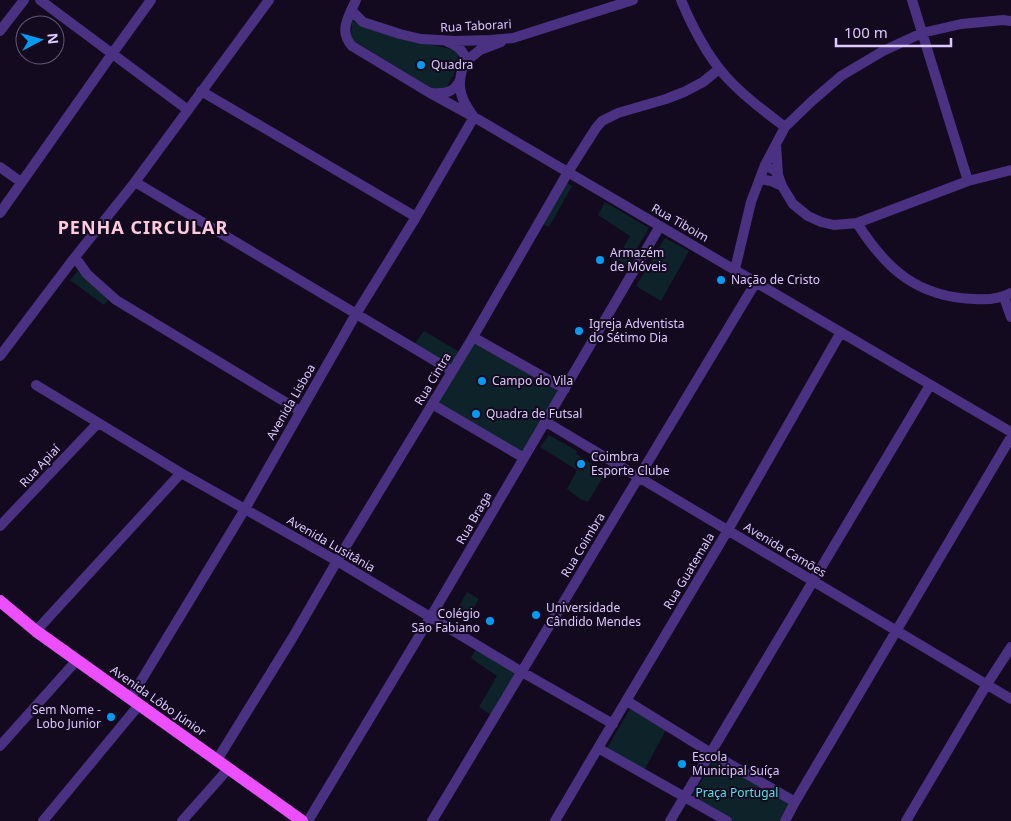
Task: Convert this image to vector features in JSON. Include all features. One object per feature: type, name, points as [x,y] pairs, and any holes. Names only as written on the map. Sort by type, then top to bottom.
[{"type":"main road","name":"Avenida Lôbo Júnior","points":[[0,602],[36,631],[302,821]]},
{"type":"street","points":[[0,31],[24,0]]},
{"type":"street","points":[[40,0],[188,110]]},
{"type":"street","points":[[0,213],[151,0]]},
{"type":"street","points":[[0,356],[135,182],[269,0]]},
{"type":"street","name":"Rua Taborari","points":[[354,5],[359,18],[363,22],[422,39],[446,41],[513,38],[633,0]]},
{"type":"street","points":[[681,0],[698,37],[719,68],[734,85],[785,127]]},
{"type":"street","points":[[912,0],[968,181]]},
{"type":"street","name":"Rua Tiboim","points":[[354,5],[344,30],[352,46],[1011,432]]},
{"type":"street","points":[[735,269],[751,202],[765,165],[785,127],[812,101],[840,76],[883,51],[922,33],[961,24],[1011,21]]},
{"type":"street","points":[[430,93],[446,93],[452,90],[458,85],[465,62],[472,55],[480,50],[513,38]]},
{"type":"street","points":[[446,41],[459,46],[465,62]]},
{"type":"street","name":"Rua Cintra","points":[[217,760],[473,337],[568,172],[596,128],[602,121],[618,113],[684,92],[703,82],[719,68]]},
{"type":"street","points":[[460,80],[463,101],[474,117]]},
{"type":"street","points":[[201,91],[416,217]]},
{"type":"street","name":"Avenida Lisboa","points":[[43,821],[134,702],[356,314],[416,217],[474,117]]},
{"type":"street","points":[[776,143],[778,175],[782,186],[793,204],[808,216],[834,225],[857,223],[968,181],[1011,170]]},
{"type":"street","points":[[765,165],[774,170],[778,175]]},
{"type":"street","points":[[0,166],[21,182]]},
{"type":"street","points":[[760,179],[782,186]]},
{"type":"street","points":[[135,182],[452,371]]},
{"type":"street","points":[[857,223],[881,258],[896,272],[914,284],[937,294],[958,299],[982,300],[1008,295],[1011,317]]},
{"type":"street","name":"Rua Braga","points":[[308,821],[546,422],[660,226]]},
{"type":"street","points":[[75,257],[87,274],[116,300],[300,411]]},
{"type":"street","name":"Rua Coimbra","points":[[432,821],[756,282]]},
{"type":"street","name":"Rua Guatemala","points":[[555,821],[728,530],[841,332]]},
{"type":"street","points":[[473,337],[565,389]]},
{"type":"street","name":"Avenida Lusitânia","points":[[36,385],[181,473],[337,561],[430,618],[612,724]]},
{"type":"street","points":[[670,821],[930,385]]},
{"type":"street","points":[[432,404],[524,458]]},
{"type":"street","name":"Avenida Camões","points":[[546,422],[1011,699]]},
{"type":"street","name":"Rua Apiaí","points":[[0,526],[98,423]]},
{"type":"street","points":[[785,821],[1011,437]]},
{"type":"street","points":[[36,631],[181,473]]},
{"type":"street","points":[[906,821],[1011,647]]},
{"type":"street","points":[[0,746],[77,660]]},
{"type":"street","points":[[627,701],[795,802]]},
{"type":"street","points":[[598,748],[728,821]]},
{"type":"street","points":[[182,821],[229,768]]},
{"type":"green space","points":[[352,21],[386,34],[459,51],[454,74],[442,95],[351,39]]},
{"type":"green space","points":[[564,181],[572,186],[549,227],[539,222]]},
{"type":"green space","points":[[605,202],[649,228],[627,265],[617,259],[630,236],[598,215]]},
{"type":"green space","points":[[665,238],[689,251],[661,301],[636,286]]},
{"type":"green space","points":[[78,271],[109,299],[104,305],[70,280]]},
{"type":"green space","points":[[424,331],[461,353],[451,369],[413,346]]},
{"type":"green space","points":[[473,339],[562,390],[524,456],[435,403]]},
{"type":"green space","name":"Coimbra Esporte Clube","points":[[549,435],[577,451],[576,454],[602,470],[603,477],[588,502],[580,499],[567,489],[577,470],[540,447]]},
{"type":"green space","points":[[467,592],[479,599],[468,617],[457,610]]},
{"type":"green space","points":[[477,647],[518,673],[493,716],[479,707],[497,676],[471,658]]},
{"type":"green space","points":[[631,707],[667,728],[644,771],[606,750]]},
{"type":"green space","name":"Praça Portugal","points":[[718,753],[794,795],[779,821],[733,821],[692,797]]},
{"type":"place","name":"Quadra","points":[[421,65]]},
{"type":"place","name":"Armazém de Móveis","points":[[600,260]]},
{"type":"place","name":"Nação de Cristo","points":[[721,280]]},
{"type":"place","name":"Igreja Adventista do Sétimo Dia","points":[[579,331]]},
{"type":"place","name":"Campo do Vila","points":[[482,381]]},
{"type":"place","name":"Quadra de Futsal","points":[[476,414]]},
{"type":"place","name":"Coimbra Esporte Clube","points":[[581,464]]},
{"type":"place","name":"Universidade Cândido Mendes","points":[[536,615]]},
{"type":"place","name":"Colégio São Fabiano","points":[[490,621]]},
{"type":"place","name":"Sem Nome - Lobo Junior","points":[[111,717]]},
{"type":"place","name":"Escola Municipal Suíça","points":[[682,764]]},
{"type":"district","name":"PENHA CIRCULAR","points":[[143,228]]}]
